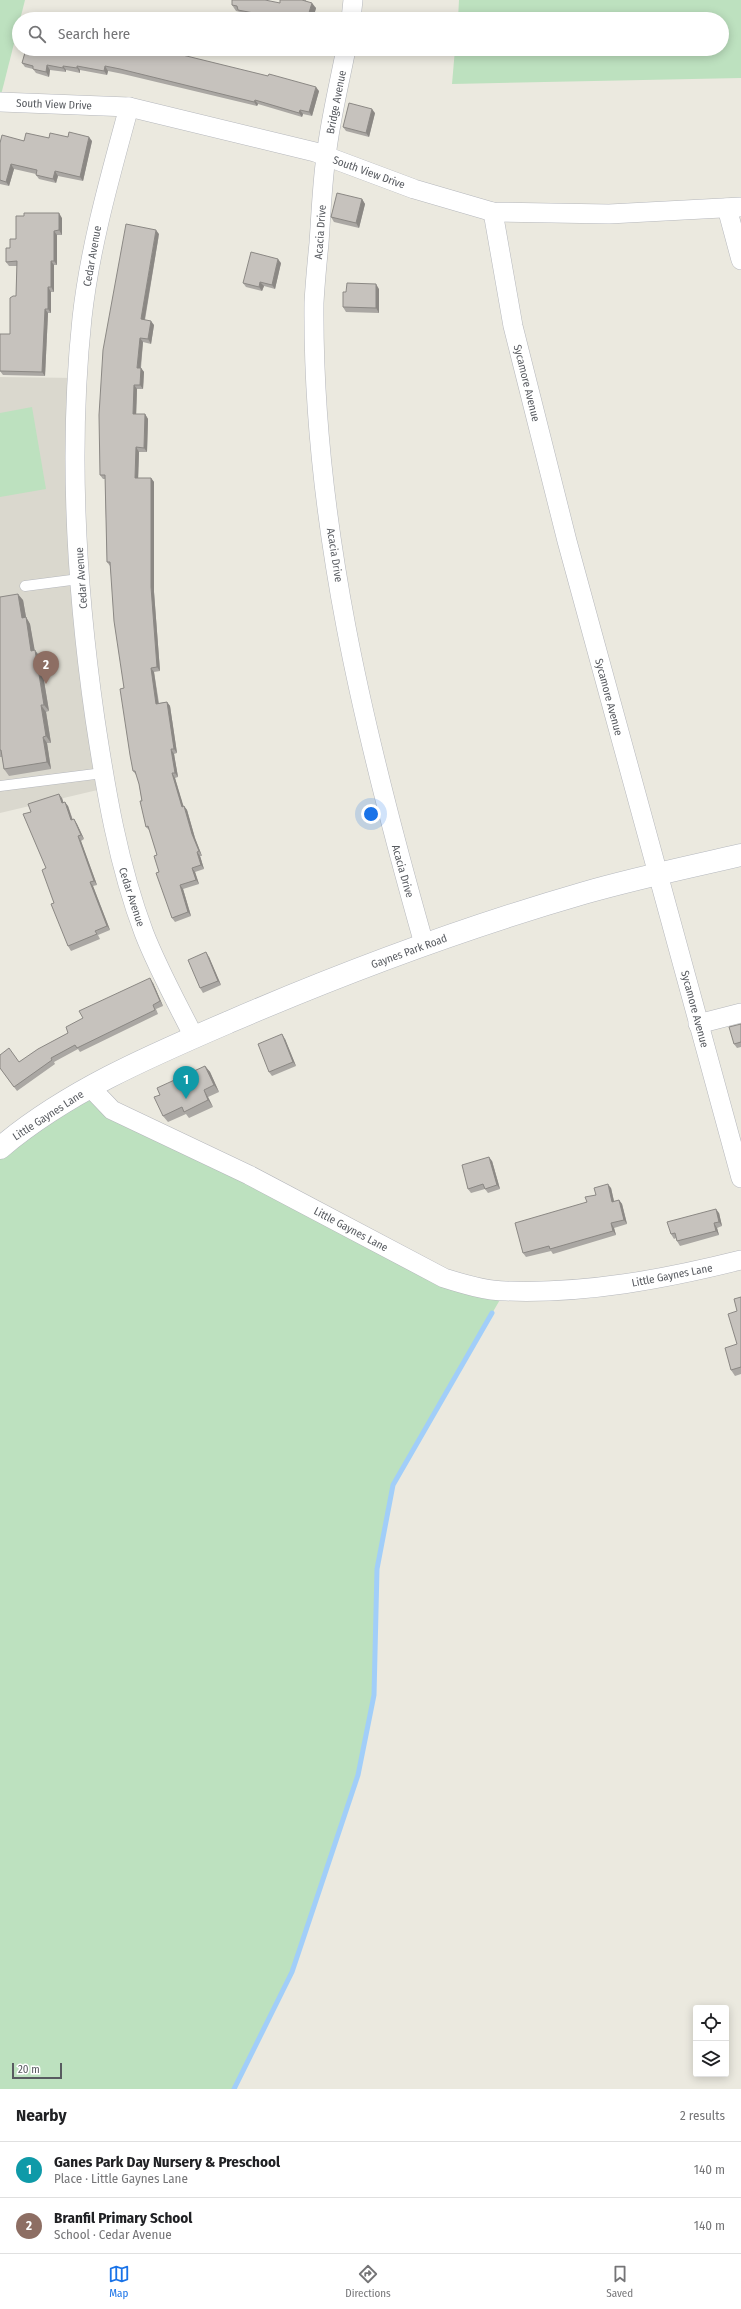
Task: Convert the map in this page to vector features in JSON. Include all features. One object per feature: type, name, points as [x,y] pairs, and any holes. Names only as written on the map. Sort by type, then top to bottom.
[{"type":"street","points":[[352,12],[353,0]]},
{"type":"street","name":"Bridge Avenue","points":[[326,156],[345,56]]},
{"type":"street","name":"South View Drive","points":[[0,102],[129,108],[326,156],[414,189],[493,212],[609,214],[734,208]]},
{"type":"street","name":"Cedar Avenue","points":[[129,108],[99,219],[82,316],[75,455],[79,579],[90,683],[103,773],[121,862],[144,935],[194,1037]]},
{"type":"street","name":"Acacia Drive","points":[[326,156],[314,300],[315,368],[321,456],[332,545],[361,702],[390,823],[424,944]]},
{"type":"street","points":[[734,208],[741,260]]},
{"type":"street","name":"Sycamore Avenue","points":[[493,212],[515,333],[571,556],[741,1178]]},
{"type":"street","name":"Gaynes Park Road","points":[[91,1088],[194,1037],[318,984],[424,944],[586,892],[741,855]]},
{"type":"street","points":[[698,1024],[741,1013]]},
{"type":"street","name":"Little Gaynes Lane","points":[[0,1146],[35,1121],[91,1088],[112,1110],[249,1175],[444,1278],[460,1283],[505,1291],[568,1289],[624,1284],[741,1260]]},
{"type":"lane","points":[[25,586],[79,579]]},
{"type":"lane","points":[[0,786],[103,773]]},
{"type":"shaded area","points":[[0,377],[78,378],[75,455],[106,788],[0,813]]},
{"type":"green space","points":[[0,0],[25,0],[22,12],[12,12],[12,51],[0,99]]},
{"type":"green space","points":[[459,0],[741,0],[741,78],[452,84],[454,56],[729,56],[729,12],[458,12]]},
{"type":"green space","points":[[32,407],[46,489],[0,497],[0,413]]},
{"type":"green space","points":[[91,1088],[112,1110],[444,1278],[505,1291],[393,1485],[377,1569],[374,1695],[358,1775],[292,1972],[234,2089],[0,2089],[0,1148]]},
{"type":"building","points":[[232,0],[265,0],[280,3],[280,0],[302,0],[312,3],[309,12],[248,12],[238,10],[237,6],[232,5]]},
{"type":"building","points":[[24,56],[187,56],[268,76],[269,74],[316,87],[309,112],[300,110],[299,113],[255,100],[254,102],[105,66],[104,71],[77,66],[77,68],[63,66],[63,68],[47,65],[46,72],[33,69],[33,66],[22,63]]},
{"type":"building","points":[[349,103],[372,109],[366,133],[343,127]]},
{"type":"building","points":[[69,132],[89,137],[80,177],[55,171],[53,179],[36,175],[37,170],[11,164],[6,182],[0,180],[0,143],[2,135],[24,141],[26,133],[49,138],[50,133],[68,137]]},
{"type":"building","points":[[337,193],[362,199],[356,223],[331,217]]},
{"type":"building","points":[[24,213],[59,213],[59,230],[54,231],[54,261],[51,261],[51,287],[48,287],[48,309],[45,309],[42,372],[0,371],[0,334],[10,334],[10,298],[16,296],[17,261],[6,262],[6,248],[10,248],[10,239],[16,239],[16,216],[24,216]]},
{"type":"building","points":[[126,224],[156,230],[141,319],[151,321],[148,339],[140,338],[137,368],[141,368],[140,385],[134,385],[133,414],[145,414],[144,448],[136,447],[135,478],[151,478],[151,587],[157,667],[151,668],[156,704],[167,702],[174,749],[171,749],[175,773],[172,773],[182,807],[184,806],[192,834],[199,851],[197,852],[201,865],[192,868],[196,880],[180,885],[188,912],[172,918],[156,873],[159,872],[154,856],[157,855],[148,826],[146,827],[140,801],[142,801],[139,784],[135,771],[133,771],[130,755],[120,689],[124,688],[114,621],[110,562],[107,562],[105,475],[100,475],[99,415],[103,350]]},
{"type":"building","points":[[251,252],[278,259],[272,285],[260,282],[259,287],[243,283]]},
{"type":"building","points":[[347,283],[376,284],[376,308],[343,307],[343,292],[346,292]]},
{"type":"building","points":[[18,594],[22,618],[26,617],[31,651],[35,650],[44,705],[41,705],[46,736],[43,737],[47,762],[4,769],[0,750],[0,597]]},
{"type":"building","points":[[59,794],[62,803],[65,802],[71,820],[74,819],[81,835],[78,836],[94,881],[90,882],[107,926],[95,931],[97,934],[68,946],[51,904],[54,903],[42,870],[46,868],[23,814],[31,812],[28,804]]},
{"type":"building","points":[[206,952],[218,981],[200,988],[188,960]]},
{"type":"building","points":[[150,978],[160,1001],[153,1005],[155,1010],[77,1048],[75,1045],[51,1058],[52,1060],[14,1087],[0,1068],[0,1055],[9,1048],[19,1062],[38,1049],[68,1033],[66,1027],[83,1018],[79,1011]]},
{"type":"building","points":[[741,1024],[741,1042],[734,1044],[729,1027]]},
{"type":"building","points":[[282,1034],[293,1062],[269,1072],[258,1044]]},
{"type":"building","points":[[205,1066],[214,1085],[204,1090],[208,1100],[184,1112],[182,1107],[163,1116],[154,1097],[160,1095],[157,1088]]},
{"type":"building","points":[[489,1157],[497,1185],[485,1189],[483,1184],[468,1189],[462,1165]]},
{"type":"building","points":[[608,1184],[612,1202],[619,1200],[624,1220],[611,1223],[613,1231],[550,1249],[549,1246],[523,1253],[515,1223],[587,1202],[585,1197],[596,1195],[594,1188]]},
{"type":"building","points":[[716,1209],[719,1222],[714,1223],[716,1231],[677,1241],[675,1233],[671,1234],[667,1222]]},
{"type":"building","points":[[741,1297],[741,1367],[731,1370],[725,1348],[737,1344],[728,1314],[737,1311],[734,1299]]},
{"type":"waterway","points":[[234,2089],[292,1972],[358,1775],[374,1695],[377,1569],[393,1485],[492,1313]]},
{"type":"place","name":"Branfil Primary School","points":[[46,684]]},
{"type":"place","name":"Ganes Park Day Nursery & Preschool","points":[[186,1099]]}]
